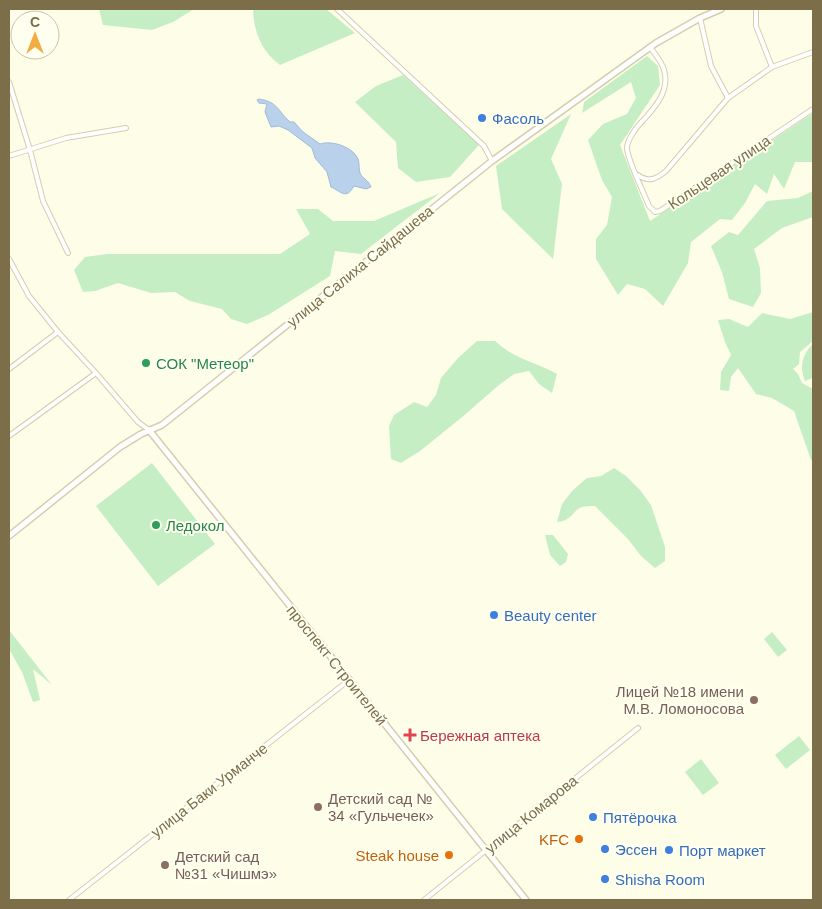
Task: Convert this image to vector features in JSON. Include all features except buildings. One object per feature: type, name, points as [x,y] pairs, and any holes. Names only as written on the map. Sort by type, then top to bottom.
[{"type":"street","points":[[337,9],[484,146],[492,161]]},
{"type":"street","name":"улица Салиха Сайдашева","points":[[9,536],[132,439],[162,425],[492,161],[650,47],[700,18],[721,9]]},
{"type":"street","points":[[756,9],[756,26],[772,67]]},
{"type":"street","points":[[700,18],[711,66],[728,98]]},
{"type":"street","name":"Кольцевая улица","points":[[650,47],[664,70],[666,81],[664,91],[660,100],[628,140],[627,148],[652,211],[660,211],[813,109]]},
{"type":"street","points":[[636,173],[643,179],[651,180],[656,178],[666,171],[728,98],[772,67],[813,52]]},
{"type":"street","points":[[9,82],[44,202],[68,252]]},
{"type":"street","points":[[9,156],[66,138],[126,128]]},
{"type":"street","points":[[9,259],[29,296],[58,332],[138,422],[149,430]]},
{"type":"street","points":[[9,369],[58,332]]},
{"type":"street","points":[[9,436],[96,373]]},
{"type":"street","name":"проспект Строителей","points":[[149,430],[526,900]]},
{"type":"street","name":"улица Баки Урманче","points":[[69,900],[349,680]]},
{"type":"street","name":"улица Комарова","points":[[424,900],[638,728]]},
{"type":"green space","points":[[99,9],[194,9],[173,22],[152,30],[103,25]]},
{"type":"green space","points":[[253,9],[326,9],[355,33],[280,65],[273,60],[263,47],[257,33]]},
{"type":"green space","points":[[647,56],[658,66],[660,85],[620,145],[650,221],[813,113],[813,162],[795,162],[784,189],[774,174],[767,194],[755,184],[745,203],[732,220],[720,219],[691,242],[688,263],[663,306],[645,289],[627,284],[618,295],[596,259],[596,239],[607,225],[612,197],[602,180],[588,140],[603,124],[627,114],[636,98],[631,82],[582,113],[584,102]]},
{"type":"green space","points":[[403,75],[479,145],[450,177],[416,182],[398,168],[396,142],[355,102],[376,86]]},
{"type":"green space","points":[[571,114],[551,159],[562,184],[553,259],[502,209],[496,166]]},
{"type":"green space","points":[[813,191],[813,217],[782,228],[754,249],[760,268],[761,293],[753,307],[729,299],[722,272],[711,246],[729,232],[738,235],[767,201],[798,198]]},
{"type":"green space","points":[[440,193],[361,254],[335,251],[330,276],[268,315],[247,324],[231,319],[222,309],[190,301],[175,292],[151,293],[118,283],[95,291],[83,292],[74,270],[85,257],[107,254],[280,254],[310,234],[296,209],[318,209],[333,221],[374,221]]},
{"type":"green space","points":[[813,312],[813,341],[800,352],[799,364],[793,369],[798,374],[802,383],[813,389],[813,461],[811,460],[794,411],[772,398],[756,394],[738,368],[731,377],[729,391],[720,390],[721,372],[731,355],[718,320],[729,319],[748,327],[762,313],[790,319]]},
{"type":"green space","points":[[477,341],[495,341],[510,352],[557,374],[552,393],[539,384],[529,371],[514,374],[420,451],[401,463],[391,459],[389,426],[394,415],[414,402],[427,407],[436,395],[441,378],[458,358]]},
{"type":"green space","points":[[813,344],[813,378],[805,381],[802,371],[804,356]]},
{"type":"green space","name":"Ледокол","points":[[152,463],[215,544],[158,586],[96,506]]},
{"type":"green space","points":[[614,468],[626,476],[640,490],[651,505],[665,547],[665,561],[655,568],[641,556],[628,539],[595,506],[582,507],[566,520],[557,522],[562,504],[573,490],[587,478],[601,476]]},
{"type":"green space","points":[[545,535],[553,535],[568,554],[566,562],[560,566],[550,555]]},
{"type":"green space","points":[[9,630],[52,685],[33,669],[40,700],[33,702],[22,672],[9,649]]},
{"type":"green space","points":[[772,632],[787,650],[778,657],[764,639]]},
{"type":"green space","points":[[799,736],[810,750],[786,769],[775,755]]},
{"type":"green space","points":[[701,759],[719,783],[703,795],[685,772]]},
{"type":"water","points":[[257,100],[274,104],[290,122],[294,122],[303,132],[320,144],[336,144],[352,151],[358,159],[361,175],[371,187],[366,189],[354,186],[349,193],[344,194],[331,187],[327,172],[315,158],[312,148],[288,130],[279,126],[271,127],[265,112],[267,104],[259,103]]},
{"type":"place","name":"Фасоль","points":[[482,118]]},
{"type":"place","name":"СОК \"Метеор\"","points":[[146,363]]},
{"type":"place","name":"Ледокол","points":[[156,525]]},
{"type":"place","name":"Beauty center","points":[[494,615]]},
{"type":"place","name":"Лицей №18 имени М.В. Ломоносова","points":[[754,700]]},
{"type":"place","name":"Бережная аптека","points":[[410,735]]},
{"type":"place","name":"Детский сад № 34 «Гульчечек»","points":[[318,807]]},
{"type":"place","name":"Пятёрочка","points":[[593,817]]},
{"type":"place","name":"KFC","points":[[579,839]]},
{"type":"place","name":"Эссен","points":[[605,849]]},
{"type":"place","name":"Порт маркет","points":[[669,850]]},
{"type":"place","name":"Steak house","points":[[449,855]]},
{"type":"place","name":"Детский сад №31 «Чишмэ»","points":[[165,865]]},
{"type":"place","name":"Shisha Room","points":[[605,879]]}]
